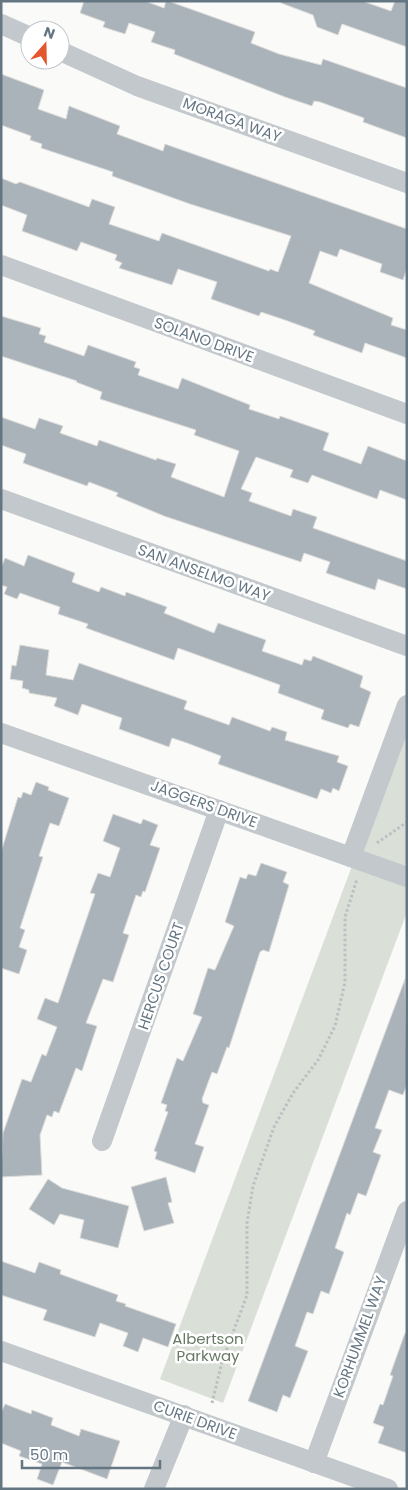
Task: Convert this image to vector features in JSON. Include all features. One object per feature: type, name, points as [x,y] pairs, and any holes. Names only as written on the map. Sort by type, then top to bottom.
[{"type":"street","points":[[1,24],[20,33]]},
{"type":"street","name":"MORAGA WAY","points":[[70,56],[137,86],[407,183]]},
{"type":"street","name":"SOLANO DRIVE","points":[[1,265],[407,414]]},
{"type":"street","name":"SAN ANSELMO WAY","points":[[1,500],[407,646]]},
{"type":"street","points":[[358,859],[407,704]]},
{"type":"street","name":"JAGGERS DRIVE","points":[[1,733],[407,877]]},
{"type":"street","name":"HERCUS COURT","points":[[102,1141],[219,810]]},
{"type":"street","name":"KORHUMMEL WAY","points":[[314,1463],[407,1211]]},
{"type":"street","name":"CURIE DRIVE","points":[[1,1351],[388,1489]]},
{"type":"street","points":[[154,1489],[184,1416]]},
{"type":"path","points":[[212,1403],[222,1362],[247,1295],[247,1224],[253,1186],[274,1127],[293,1094],[318,1060],[335,1026],[346,982],[345,917],[359,875],[358,859],[378,842],[407,822]]},
{"type":"green space","name":"Albertson Parkway","points":[[407,719],[407,912],[223,1403],[160,1379]]},
{"type":"building","points":[[84,1],[145,1],[164,8],[166,1],[168,1],[255,32],[251,43],[279,54],[321,65],[323,59],[407,88],[407,138],[363,122],[364,118],[320,102],[314,101],[312,106],[174,54],[175,50],[151,42],[155,32],[129,23],[125,34],[103,27],[105,22],[80,13]]},
{"type":"building","points":[[281,1],[362,1],[391,11],[395,1],[407,1],[407,47],[342,24],[338,35],[317,27],[313,15],[281,3]]},
{"type":"building","points":[[1,74],[44,90],[38,109],[66,119],[69,106],[120,126],[117,134],[163,151],[165,144],[407,229],[407,268],[403,280],[380,272],[382,264],[340,249],[337,257],[320,251],[309,283],[393,318],[391,325],[407,330],[407,358],[365,343],[362,353],[313,335],[315,331],[285,320],[261,312],[259,316],[211,299],[217,282],[178,269],[172,285],[119,268],[122,263],[115,260],[117,255],[81,242],[77,251],[22,231],[27,215],[1,205],[1,178],[16,184],[20,182],[89,207],[92,199],[115,207],[109,224],[159,241],[162,233],[269,271],[270,269],[278,272],[291,236],[190,204],[112,176],[113,172],[41,148],[42,144],[30,140],[31,136],[1,125]]},
{"type":"building","points":[[1,316],[41,328],[39,334],[46,336],[44,342],[84,356],[88,345],[136,362],[134,367],[140,369],[138,375],[178,389],[182,378],[250,405],[249,409],[279,419],[280,416],[329,433],[323,450],[361,464],[368,446],[407,461],[407,500],[380,490],[377,499],[312,475],[308,483],[290,477],[293,470],[256,457],[241,489],[252,493],[249,501],[291,516],[293,509],[317,517],[313,528],[407,561],[407,589],[378,579],[375,590],[326,573],[330,562],[304,553],[301,562],[164,516],[116,496],[118,493],[89,482],[87,486],[23,463],[26,454],[1,445],[1,417],[35,429],[39,418],[63,426],[60,433],[97,446],[99,440],[156,460],[157,458],[176,464],[171,477],[224,497],[239,451],[194,435],[196,430],[100,399],[102,392],[77,381],[1,356]]},
{"type":"building","points":[[28,555],[75,573],[72,582],[99,592],[101,587],[125,596],[126,592],[167,607],[164,613],[214,633],[218,623],[266,640],[262,651],[302,665],[304,659],[311,661],[313,656],[363,676],[360,687],[371,692],[359,727],[350,724],[348,728],[321,719],[324,710],[278,693],[280,685],[178,648],[174,660],[86,628],[88,624],[58,614],[60,607],[20,593],[17,599],[4,594],[7,587],[1,585],[1,568],[5,558],[24,566]]},
{"type":"building","points":[[20,645],[49,650],[46,675],[73,680],[79,663],[187,701],[184,709],[229,725],[232,717],[270,731],[272,727],[287,732],[285,740],[339,756],[337,762],[348,766],[339,791],[333,788],[331,793],[321,789],[317,799],[218,764],[221,756],[187,743],[172,738],[169,747],[119,729],[122,718],[82,704],[78,715],[54,706],[57,698],[29,693],[29,690],[22,688],[23,681],[10,679],[12,665],[16,666]]},
{"type":"building","points":[[36,782],[49,787],[48,790],[69,798],[59,826],[50,823],[39,856],[43,857],[20,928],[25,930],[19,947],[27,950],[19,974],[1,968],[1,852],[18,797],[21,798],[23,792],[31,795]]},
{"type":"building","points":[[113,814],[141,824],[143,819],[158,825],[150,845],[160,848],[145,892],[143,891],[141,897],[136,895],[123,933],[129,935],[113,982],[103,979],[86,1023],[97,1026],[82,1071],[76,1068],[59,1113],[54,1111],[52,1117],[47,1115],[40,1135],[42,1175],[1,1177],[3,1133],[22,1079],[31,1082],[42,1054],[46,1056],[57,1027],[37,1019],[45,998],[58,1003],[95,894],[90,893],[98,873],[110,877],[120,848],[103,841]]},
{"type":"building","points":[[261,863],[287,872],[283,882],[289,885],[269,952],[263,950],[260,952],[229,1048],[227,1047],[217,1074],[212,1072],[202,1099],[203,1103],[209,1105],[195,1144],[204,1147],[195,1173],[155,1159],[157,1152],[154,1151],[168,1112],[165,1111],[167,1105],[161,1103],[177,1058],[183,1061],[202,1017],[193,1014],[208,968],[215,970],[234,926],[225,922],[240,877],[246,879],[248,874],[256,876]]},
{"type":"building","points":[[405,979],[407,1084],[403,1095],[389,1090],[375,1128],[382,1130],[373,1152],[381,1155],[366,1196],[358,1193],[350,1215],[347,1213],[335,1248],[344,1252],[329,1294],[321,1291],[313,1314],[307,1312],[295,1346],[308,1351],[290,1398],[283,1395],[277,1412],[248,1401]]},
{"type":"building","points":[[166,1177],[172,1202],[168,1203],[174,1223],[144,1231],[131,1187]]},
{"type":"building","points":[[48,1179],[62,1188],[129,1206],[118,1248],[80,1238],[84,1220],[60,1214],[54,1225],[29,1209]]},
{"type":"building","points":[[1,1261],[35,1273],[39,1262],[61,1270],[60,1274],[118,1295],[116,1301],[126,1304],[125,1306],[176,1324],[168,1347],[143,1338],[138,1352],[123,1346],[128,1333],[100,1323],[95,1337],[43,1320],[47,1310],[1,1295]]},
{"type":"building","points":[[405,1333],[407,1334],[407,1453],[378,1443],[384,1427],[373,1423],[380,1404],[383,1405],[393,1376],[390,1375]]},
{"type":"building","points":[[5,1404],[31,1414],[32,1410],[53,1418],[51,1425],[79,1436],[81,1429],[120,1441],[107,1479],[62,1462],[53,1485],[37,1479],[42,1464],[19,1456],[21,1451],[1,1443],[1,1413]]}]
